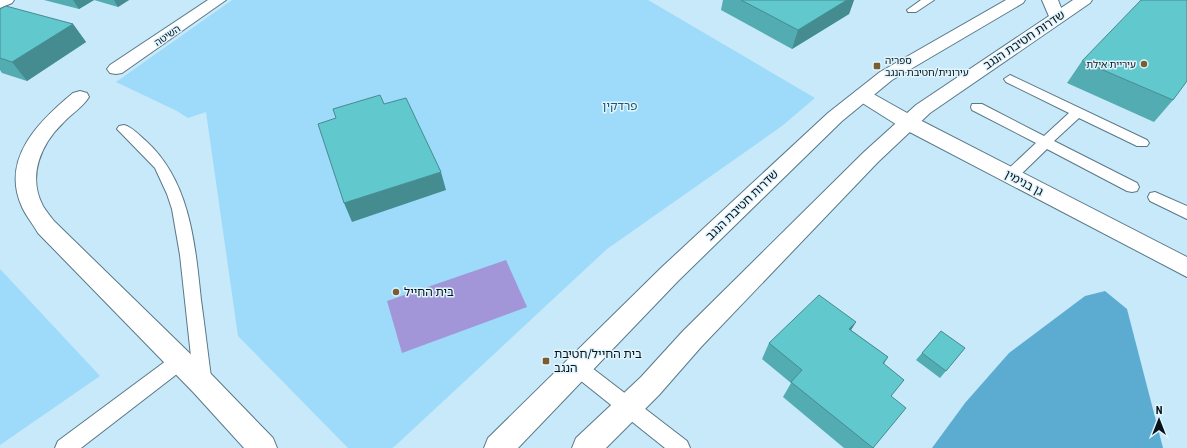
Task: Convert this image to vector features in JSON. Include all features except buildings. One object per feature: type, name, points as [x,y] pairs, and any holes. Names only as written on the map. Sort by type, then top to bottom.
[{"type":"main road","points":[[0,3],[6,0]]},
{"type":"main road","name":"השיטה","points":[[116,69],[218,0]]},
{"type":"main road","name":"שדרות חטיבת הנגב","points":[[498,448],[670,274],[812,138],[886,76],[1017,0]]},
{"type":"main road","name":"שדרות חטיבת הנגב","points":[[586,448],[623,412],[703,328],[871,157],[923,109],[954,87],[1053,9],[1084,0]]},
{"type":"main road","name":"גן בנימין","points":[[862,95],[909,123],[1187,268]]},
{"type":"main road","points":[[80,97],[52,121],[40,135],[31,150],[25,167],[25,185],[31,205],[46,227],[203,384],[263,448]]},
{"type":"lane","points":[[912,10],[929,0]]},
{"type":"lane","points":[[1010,79],[1142,142]]},
{"type":"lane","points":[[977,107],[1132,187]]},
{"type":"lane","points":[[1010,176],[1077,112]]},
{"type":"lane","points":[[124,129],[150,153],[160,165],[176,199],[186,239],[203,384]]},
{"type":"lane","points":[[1155,197],[1187,213]]},
{"type":"lane","points":[[65,448],[180,361]]},
{"type":"lane","points":[[578,367],[623,412],[680,448]]},
{"type":"lane","points":[[598,448],[623,412]]},
{"type":"green space","name":"פרדקין","points":[[232,0],[648,0],[815,98],[782,126],[607,249],[395,446],[392,448],[348,448],[238,336],[206,112],[188,118],[177,111],[116,82]]},
{"type":"green space","points":[[0,269],[100,376],[0,445]]},
{"type":"shaded area","points":[[506,260],[527,307],[402,353],[387,301]]},
{"type":"shaded area","points":[[1105,291],[1127,309],[1163,448],[932,448],[965,403],[1009,353],[1085,296]]},
{"type":"place","name":"עיריית אילת","points":[[1144,64]]},
{"type":"place","name":"ספריה עירונית/חטיבת הנגב","points":[[877,66]]},
{"type":"place","name":"בית החייל","points":[[396,292]]},
{"type":"place","name":"בית החייל/חטיבת הנגב","points":[[546,361]]}]
